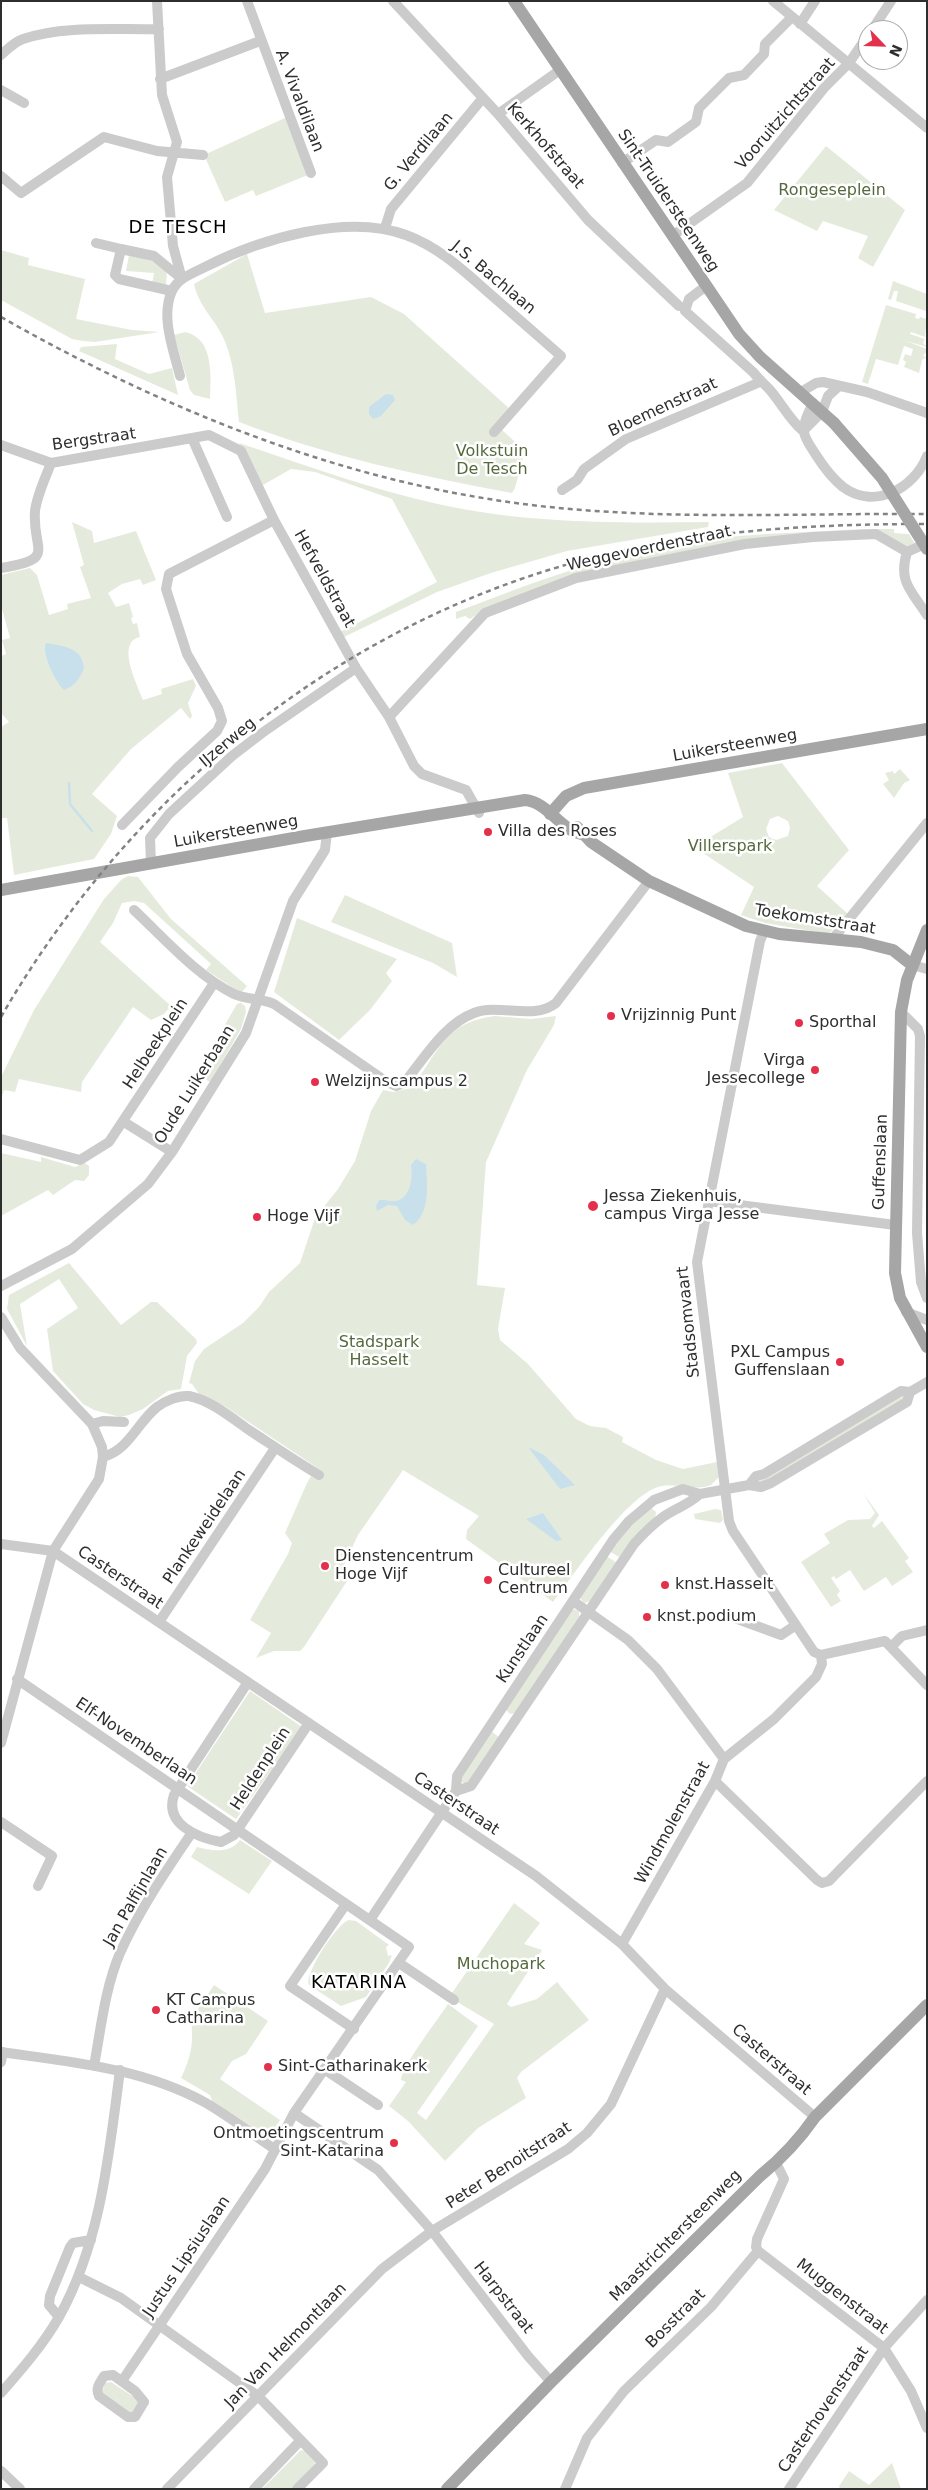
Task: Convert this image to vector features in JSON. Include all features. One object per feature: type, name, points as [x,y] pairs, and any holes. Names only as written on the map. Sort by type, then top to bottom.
[{"type":"main road","name":"Sint-Truidersteenweg","points":[[514,1],[739,334],[760,357],[834,423],[882,478],[927,549]]},
{"type":"main road","name":"Luikersteenweg","points":[[552,811],[574,790],[927,729]]},
{"type":"main road","name":"Luikersteenweg","points":[[1,890],[327,832],[478,810],[485,802],[527,793],[539,800]]},
{"type":"main road","name":"Toekomststraat","points":[[539,800],[577,827],[581,834],[649,881],[746,926],[764,932],[861,942],[888,948],[899,953],[912,965]]},
{"type":"main road","name":"Guffenslaan","points":[[927,930],[912,965],[903,994],[901,1012],[895,1225],[895,1273],[900,1298],[905,1311],[927,1347]]},
{"type":"main road","name":"Maastrichtersteenweg","points":[[447,2489],[551,2382],[760,2176],[776,2163],[800,2138],[815,2118],[927,2005]]},
{"type":"street","points":[[157,1],[162,94],[177,142],[167,178],[173,246],[182,279]]},
{"type":"street","name":"A. Vivaldilaan","points":[[247,1],[311,173]]},
{"type":"street","name":"Kerkhofstraat","points":[[392,1],[498,114],[588,220],[678,306]]},
{"type":"street","points":[[773,1],[927,128]]},
{"type":"street","points":[[800,24],[814,1]]},
{"type":"street","points":[[879,20],[891,1]]},
{"type":"street","points":[[622,163],[656,140],[668,142],[696,122],[699,108],[728,78],[744,74],[764,54],[765,44],[792,17]]},
{"type":"street","points":[[1,55],[13,44],[38,35],[84,30],[159,29]]},
{"type":"street","name":"A. Vivaldilaan","points":[[160,79],[260,40]]},
{"type":"street","name":"Vooruitzichtstraat","points":[[672,236],[747,183],[824,88],[849,63],[858,50]]},
{"type":"street","points":[[498,114],[560,70]]},
{"type":"street","points":[[1,90],[24,103]]},
{"type":"street","name":"G. Verdilaan","points":[[385,228],[391,209],[482,99]]},
{"type":"street","points":[[1,176],[21,193],[104,137],[157,151],[204,156]]},
{"type":"street","name":"J.S. Bachlaan","points":[[182,279],[223,258],[284,236],[350,228],[385,228],[407,235],[448,258],[561,356],[494,432]]},
{"type":"street","points":[[96,243],[154,256],[182,279]]},
{"type":"street","points":[[121,249],[115,275],[119,279],[172,291]]},
{"type":"street","points":[[180,376],[168,329],[168,310],[172,291],[182,279]]},
{"type":"street","points":[[706,286],[689,299],[685,311],[754,373],[760,382],[769,389],[792,421],[804,430]]},
{"type":"street","name":"Bloemenstraat","points":[[562,490],[576,480],[590,465],[626,439],[760,382]]},
{"type":"street","points":[[801,392],[816,383],[823,382],[867,392],[927,413]]},
{"type":"street","points":[[839,386],[806,417],[804,430],[806,439],[820,462],[844,488],[871,497],[903,488],[919,473],[927,456]]},
{"type":"street","name":"Hefveldstraat","points":[[192,438],[209,436],[234,446],[241,451],[274,520],[356,668],[389,716],[414,766],[422,774],[466,790],[478,810]]},
{"type":"street","points":[[192,438],[227,517]]},
{"type":"street","name":"Bergstraat","points":[[1,444],[51,463],[192,438]]},
{"type":"street","points":[[1,568],[30,563],[38,555],[40,546],[35,514],[36,502],[51,463]]},
{"type":"street","points":[[122,825],[178,767],[218,731],[222,720],[218,708],[187,654],[166,589],[168,574],[274,520]]},
{"type":"street","name":"Weggevoerdenstraat","points":[[389,716],[485,613],[576,578],[745,544],[813,537],[876,534],[907,552]]},
{"type":"street","points":[[927,543],[907,552],[902,567],[903,578],[927,615]]},
{"type":"street","name":"IJzerweg","points":[[151,863],[150,838],[169,814],[227,761],[262,733],[356,668]]},
{"type":"street","points":[[832,940],[927,823]]},
{"type":"street","name":"Oude Luikerbaan","points":[[1,1286],[72,1249],[148,1184],[172,1152],[246,1033],[293,901],[325,850],[327,832]]},
{"type":"street","points":[[134,910],[214,983],[236,995],[250,999],[260,998],[274,1004],[386,1082],[396,1086],[404,1083],[454,1023],[475,1012],[502,1009],[533,1012],[552,1006],[649,881]]},
{"type":"street","name":"Stadsomvaart","points":[[764,932],[760,941],[708,1201],[698,1255],[697,1274],[729,1521],[733,1531],[814,1652],[821,1654]]},
{"type":"street","points":[[912,965],[927,969]]},
{"type":"street","name":"Helbeekplein","points":[[1,1139],[80,1160],[109,1142],[214,983]]},
{"type":"street","points":[[901,1012],[918,1029],[920,1036],[922,1160],[917,1233],[921,1282],[927,1298]]},
{"type":"street","points":[[124,1122],[172,1152]]},
{"type":"street","points":[[708,1201],[895,1225]]},
{"type":"street","points":[[905,1311],[927,1320]]},
{"type":"street","points":[[1,1317],[20,1348],[92,1424],[102,1447],[103,1457],[99,1479],[53,1551],[1,1743]]},
{"type":"street","name":"Kunstlaan","points":[[370,1920],[456,1791],[457,1776],[616,1536],[629,1521],[654,1500],[683,1489],[700,1494],[749,1485],[756,1476],[764,1474],[901,1392],[910,1392],[927,1382]]},
{"type":"street","points":[[103,1457],[113,1455],[123,1448],[143,1420],[158,1406],[170,1400],[188,1396],[218,1409],[319,1476]]},
{"type":"street","points":[[92,1424],[102,1421],[124,1422]]},
{"type":"street","name":"Plankeweidelaan","points":[[159,1622],[275,1448]]},
{"type":"street","name":"Kunstlaan","points":[[456,1791],[471,1786],[634,1544],[645,1531],[665,1516],[687,1506],[700,1494]]},
{"type":"street","points":[[654,1500],[665,1516]]},
{"type":"street","points":[[1,1544],[53,1551]]},
{"type":"street","name":"Casterstraat","points":[[53,1551],[536,1876],[622,1944],[665,1988],[815,2118]]},
{"type":"street","points":[[573,1601],[628,1640],[657,1669],[724,1759]]},
{"type":"street","points":[[732,1617],[781,1635],[796,1625]]},
{"type":"street","points":[[892,1646],[902,1636],[927,1630]]},
{"type":"street","points":[[821,1654],[885,1641],[892,1646],[927,1684]]},
{"type":"street","name":"Windmolenstraat","points":[[622,1944],[715,1781],[724,1759],[743,1746],[774,1719],[816,1677],[822,1664],[821,1654]]},
{"type":"street","name":"Elf-Novemberlaan","points":[[18,1679],[410,1947],[399,1963]]},
{"type":"street","points":[[238,1831],[221,1842],[191,1834],[173,1813],[171,1804],[178,1789],[248,1682]]},
{"type":"street","points":[[499,1712],[514,1722]]},
{"type":"street","name":"Heldenplein","points":[[238,1831],[309,1723]]},
{"type":"street","points":[[715,1781],[822,1883],[829,1881],[927,1781]]},
{"type":"street","points":[[1,1822],[52,1856],[38,1886]]},
{"type":"street","name":"Jan Palfijnlaan","points":[[94,2066],[103,2015],[120,1954],[158,1883],[191,1834]]},
{"type":"street","points":[[346,1904],[290,1986],[354,2029]]},
{"type":"street","points":[[399,1963],[454,2000]]},
{"type":"street","name":"Justus Lipsiuslaan","points":[[122,2381],[265,2169],[276,2150],[281,2134],[294,2113],[399,1963]]},
{"type":"street","name":"Peter Benoitstraat","points":[[432,2231],[568,2149],[587,2133],[611,2104],[665,1988]]},
{"type":"street","points":[[2,2055],[120,2070],[170,2086],[206,2103],[276,2150]]},
{"type":"street","points":[[324,2069],[378,2105]]},
{"type":"street","points":[[1,2393],[35,2354],[59,2317],[79,2277],[98,2214],[120,2070]]},
{"type":"street","name":"Harpstraat","points":[[294,2113],[378,2170],[432,2231],[522,2348],[551,2382]]},
{"type":"street","points":[[758,2251],[756,2247],[757,2239],[784,2179],[776,2163]]},
{"type":"street","name":"Jan Van Helmontlaan","points":[[166,2489],[382,2268],[432,2231]]},
{"type":"street","points":[[59,2317],[49,2305],[50,2296],[67,2255],[73,2243],[91,2240]]},
{"type":"street","name":"Muggenstraat","points":[[758,2251],[884,2348],[910,2392],[927,2428]]},
{"type":"street","name":"Bosstraat","points":[[565,2489],[587,2438],[624,2391],[711,2307],[758,2251]]},
{"type":"street","points":[[79,2277],[121,2298],[160,2324],[258,2396],[323,2463],[297,2489]]},
{"type":"street","name":"Casterhovenstraat","points":[[789,2489],[884,2348],[927,2300]]},
{"type":"street","points":[[104,2376],[113,2376],[122,2381],[140,2396],[144,2402],[135,2417],[128,2417],[99,2396],[97,2392],[104,2376]]},
{"type":"street","points":[[254,2489],[301,2440]]},
{"type":"street","points":[[1,2471],[20,2489]]},
{"type":"green space","points":[[287,117],[308,175],[256,196],[253,190],[225,202],[204,155]]},
{"type":"green space","name":"Rongeseplein","points":[[826,146],[905,210],[873,267],[858,258],[868,236],[823,221],[817,231],[774,210]]},
{"type":"green space","points":[[1,250],[29,258],[28,265],[85,279],[76,319],[132,330],[159,332],[95,342],[72,339],[1,300]]},
{"type":"green space","name":"Volkstuin De Tesch","points":[[247,254],[265,313],[371,297],[404,314],[510,409],[501,429],[525,451],[512,493],[374,464],[306,445],[239,422],[230,356],[222,335],[199,299],[194,284]]},
{"type":"green space","points":[[129,255],[153,261],[167,271],[166,286],[152,284],[154,273],[126,271]]},
{"type":"green space","points":[[893,281],[927,294],[926,311],[896,301],[898,291],[894,291],[891,300],[888,299]]},
{"type":"green space","points":[[886,305],[916,314],[915,318],[927,319],[925,337],[911,332],[910,334],[925,339],[923,343],[927,347],[906,341],[927,349],[927,354],[925,353],[923,356],[926,357],[922,360],[919,373],[904,367],[906,362],[903,360],[905,354],[911,356],[913,349],[904,346],[898,365],[876,359],[868,384],[862,382]]},
{"type":"green space","points":[[185,332],[201,342],[206,350],[211,380],[210,399],[194,395],[190,390],[174,335]]},
{"type":"green space","points":[[117,344],[115,359],[149,374],[172,368],[178,395],[79,351],[81,347]]},
{"type":"green space","points":[[239,443],[388,491],[472,511],[573,521],[709,522],[708,527],[567,551],[491,573],[437,592],[342,638],[340,632],[437,582],[392,499],[315,472],[291,469],[263,485]]},
{"type":"green space","points":[[72,522],[92,531],[94,543],[136,531],[156,580],[143,585],[140,579],[122,584],[108,593],[116,607],[129,603],[133,624],[137,623],[140,637],[133,641],[129,647],[129,655],[133,675],[143,700],[162,694],[161,689],[193,679],[196,686],[188,703],[192,716],[190,719],[181,708],[131,749],[92,794],[117,816],[111,834],[94,859],[14,875],[7,818],[1,818],[1,727],[9,722],[1,713],[1,656],[6,654],[2,640],[10,638],[1,605],[1,575],[30,568],[37,575],[49,615],[68,609],[67,604],[91,598],[80,567],[84,565]]},
{"type":"green space","points":[[864,529],[894,529],[894,533],[909,534],[915,544],[906,547],[883,533],[645,559],[484,610],[470,619],[465,616],[456,619],[456,612],[509,592],[562,573],[642,551],[718,538]]},
{"type":"green space","name":"Villerspark","points":[[782,763],[849,850],[817,886],[848,914],[829,934],[765,923],[741,915],[754,887],[694,847],[743,817],[728,773]],"holes":[[[778,816],[788,821],[790,828],[788,836],[776,840],[769,837],[766,829],[770,819]]]},
{"type":"green space","points":[[900,769],[910,780],[904,783],[894,798],[883,784],[889,780],[885,773],[893,771],[894,774]]},
{"type":"green space","points":[[128,876],[138,877],[171,919],[247,986],[241,993],[206,970],[211,964],[144,903],[134,901],[122,903],[113,923],[100,942],[171,1006],[164,1014],[151,1020],[133,1007],[82,1082],[81,1092],[19,1079],[15,1092],[4,1090],[1,1099],[1,1077],[34,1010],[104,899],[121,880]]},
{"type":"green space","points":[[345,895],[452,943],[457,977],[433,963],[331,922]]},
{"type":"green space","points":[[297,918],[397,959],[386,973],[392,981],[370,1010],[339,1040],[274,992]]},
{"type":"green space","points":[[241,1003],[245,1006],[246,1012],[241,1029],[210,1082],[196,1074],[237,1004]]},
{"type":"green space","name":"Stadspark Hasselt","points":[[495,1016],[531,1019],[556,1016],[554,1025],[527,1070],[486,1162],[477,1285],[505,1288],[498,1329],[500,1340],[528,1364],[576,1419],[590,1426],[606,1428],[623,1437],[622,1442],[656,1460],[683,1469],[717,1462],[719,1477],[711,1485],[705,1487],[662,1486],[648,1492],[618,1518],[553,1602],[466,1539],[467,1530],[479,1516],[403,1470],[358,1535],[342,1569],[351,1575],[304,1647],[300,1651],[274,1651],[256,1658],[271,1633],[250,1620],[288,1554],[292,1543],[285,1533],[307,1483],[311,1476],[317,1479],[322,1471],[226,1407],[199,1394],[192,1384],[189,1383],[195,1361],[204,1349],[243,1323],[259,1307],[269,1292],[300,1263],[315,1218],[338,1189],[355,1161],[371,1111],[383,1090],[393,1092],[411,1088],[436,1051],[453,1032],[477,1020]]},
{"type":"green space","points":[[1,1153],[41,1162],[41,1157],[75,1167],[85,1163],[89,1166],[89,1175],[84,1181],[75,1180],[53,1195],[48,1190],[1,1216]]},
{"type":"green space","points":[[69,1263],[121,1325],[151,1302],[157,1302],[196,1339],[197,1343],[187,1356],[181,1389],[168,1391],[143,1409],[120,1417],[94,1410],[83,1404],[53,1371],[47,1329],[78,1308],[59,1279],[20,1304],[27,1346],[7,1309],[9,1295]]},
{"type":"green space","points":[[904,1394],[904,1399],[772,1479],[757,1484],[758,1480]]},
{"type":"green space","points":[[863,1493],[879,1515],[872,1526],[874,1528],[882,1521],[909,1558],[905,1561],[913,1572],[892,1586],[886,1577],[864,1591],[850,1570],[836,1579],[834,1576],[831,1578],[840,1591],[837,1595],[841,1601],[831,1607],[801,1562],[830,1543],[824,1534],[848,1520],[870,1519],[875,1513]]},
{"type":"green space","points":[[651,1508],[656,1512],[655,1519],[619,1557],[609,1551],[633,1523]]},
{"type":"green space","points":[[715,1509],[721,1510],[723,1520],[720,1523],[695,1519],[694,1514]]},
{"type":"green space","points":[[606,1556],[616,1562],[591,1601],[584,1603],[580,1598]]},
{"type":"green space","points":[[573,1609],[579,1611],[579,1617],[516,1713],[510,1714],[506,1710]]},
{"type":"green space","points":[[250,1691],[302,1727],[236,1819],[187,1786]]},
{"type":"green space","points":[[491,1731],[500,1738],[470,1783],[465,1784],[461,1781],[461,1777]]},
{"type":"green space","points":[[240,1840],[272,1861],[249,1894],[191,1857],[197,1847],[220,1850],[231,1848]]},
{"type":"green space","name":"Muchopark","points":[[514,1903],[540,1923],[524,1944],[542,1950],[507,2004],[511,2007],[537,1999],[557,1982],[589,2020],[521,2072],[517,2078],[526,2098],[478,2128],[445,2161],[408,2121],[389,2106],[406,2082],[401,2080],[407,2065],[448,2004],[478,2026],[417,2113],[426,2120],[494,2024],[454,2000],[452,1993]]},
{"type":"green space","points":[[349,1920],[356,1921],[389,1945],[386,1947],[388,1956],[392,1955],[389,1963],[366,1997],[341,2006],[309,1985],[309,1979],[316,1960],[330,1939]]},
{"type":"green space","points":[[214,1985],[268,2021],[246,2054],[232,2061],[220,2079],[280,2120],[270,2136],[264,2137],[213,2104],[210,2095],[181,2078],[191,2050],[191,2020]]},
{"type":"green space","points":[[111,2382],[140,2401],[136,2410],[130,2414],[102,2392],[105,2383]]},
{"type":"green space","points":[[301,2450],[306,2451],[316,2461],[291,2489],[262,2489]]},
{"type":"green space","points":[[892,2463],[901,2489],[840,2489],[839,2486],[849,2471],[869,2485]]},
{"type":"water","points":[[386,394],[393,395],[395,400],[381,416],[373,419],[369,414],[369,407]]},
{"type":"water","points":[[46,643],[71,649],[80,656],[83,662],[84,669],[80,676],[74,684],[64,690],[53,675],[47,660]]},
{"type":"water","points":[[416,1159],[426,1164],[427,1197],[423,1213],[413,1225],[405,1220],[397,1206],[388,1205],[377,1211],[376,1206],[379,1200],[396,1201],[405,1196],[410,1186],[411,1165]]},
{"type":"water","points":[[528,1447],[544,1455],[575,1485],[560,1489]]},
{"type":"water","points":[[543,1513],[562,1540],[556,1541],[526,1519]]},
{"type":"waterway","points":[[69,783],[70,804],[92,831]]},
{"type":"railway","points":[[1,317],[120,379],[181,407],[243,432],[307,455],[371,474],[436,489],[554,508],[607,512],[714,515],[927,514]]},
{"type":"railway","points":[[1,1017],[57,930],[122,849],[195,775],[274,710],[360,653],[452,606],[549,570],[650,545],[685,539],[788,528],[927,524]]},
{"type":"place","name":"Villa des Roses","points":[[488,832]]},
{"type":"place","name":"Vrijzinnig Punt","points":[[611,1016]]},
{"type":"place","name":"Sporthal","points":[[799,1023]]},
{"type":"place","name":"Virga Jessecollege","points":[[815,1070]]},
{"type":"place","name":"Welzijnscampus 2","points":[[315,1082]]},
{"type":"place","name":"Jessa Ziekenhuis, campus Virga Jesse","points":[[593,1206]]},
{"type":"place","name":"Hoge Vijf","points":[[257,1217]]},
{"type":"place","name":"PXL Campus Guffenslaan","points":[[840,1362]]},
{"type":"place","name":"Dienstencentrum Hoge Vijf","points":[[325,1566]]},
{"type":"place","name":"Cultureel Centrum","points":[[488,1580]]},
{"type":"place","name":"knst.Hasselt","points":[[665,1585]]},
{"type":"place","name":"knst.podium","points":[[647,1617]]},
{"type":"place","name":"KT Campus Catharina","points":[[156,2010]]},
{"type":"place","name":"Sint-Catharinakerk","points":[[268,2067]]},
{"type":"place","name":"Ontmoetingscentrum Sint-Katarina","points":[[394,2143]]},
{"type":"district","name":"DE TESCH","points":[[178,228]]},
{"type":"district","name":"KATARINA","points":[[359,1983]]}]
